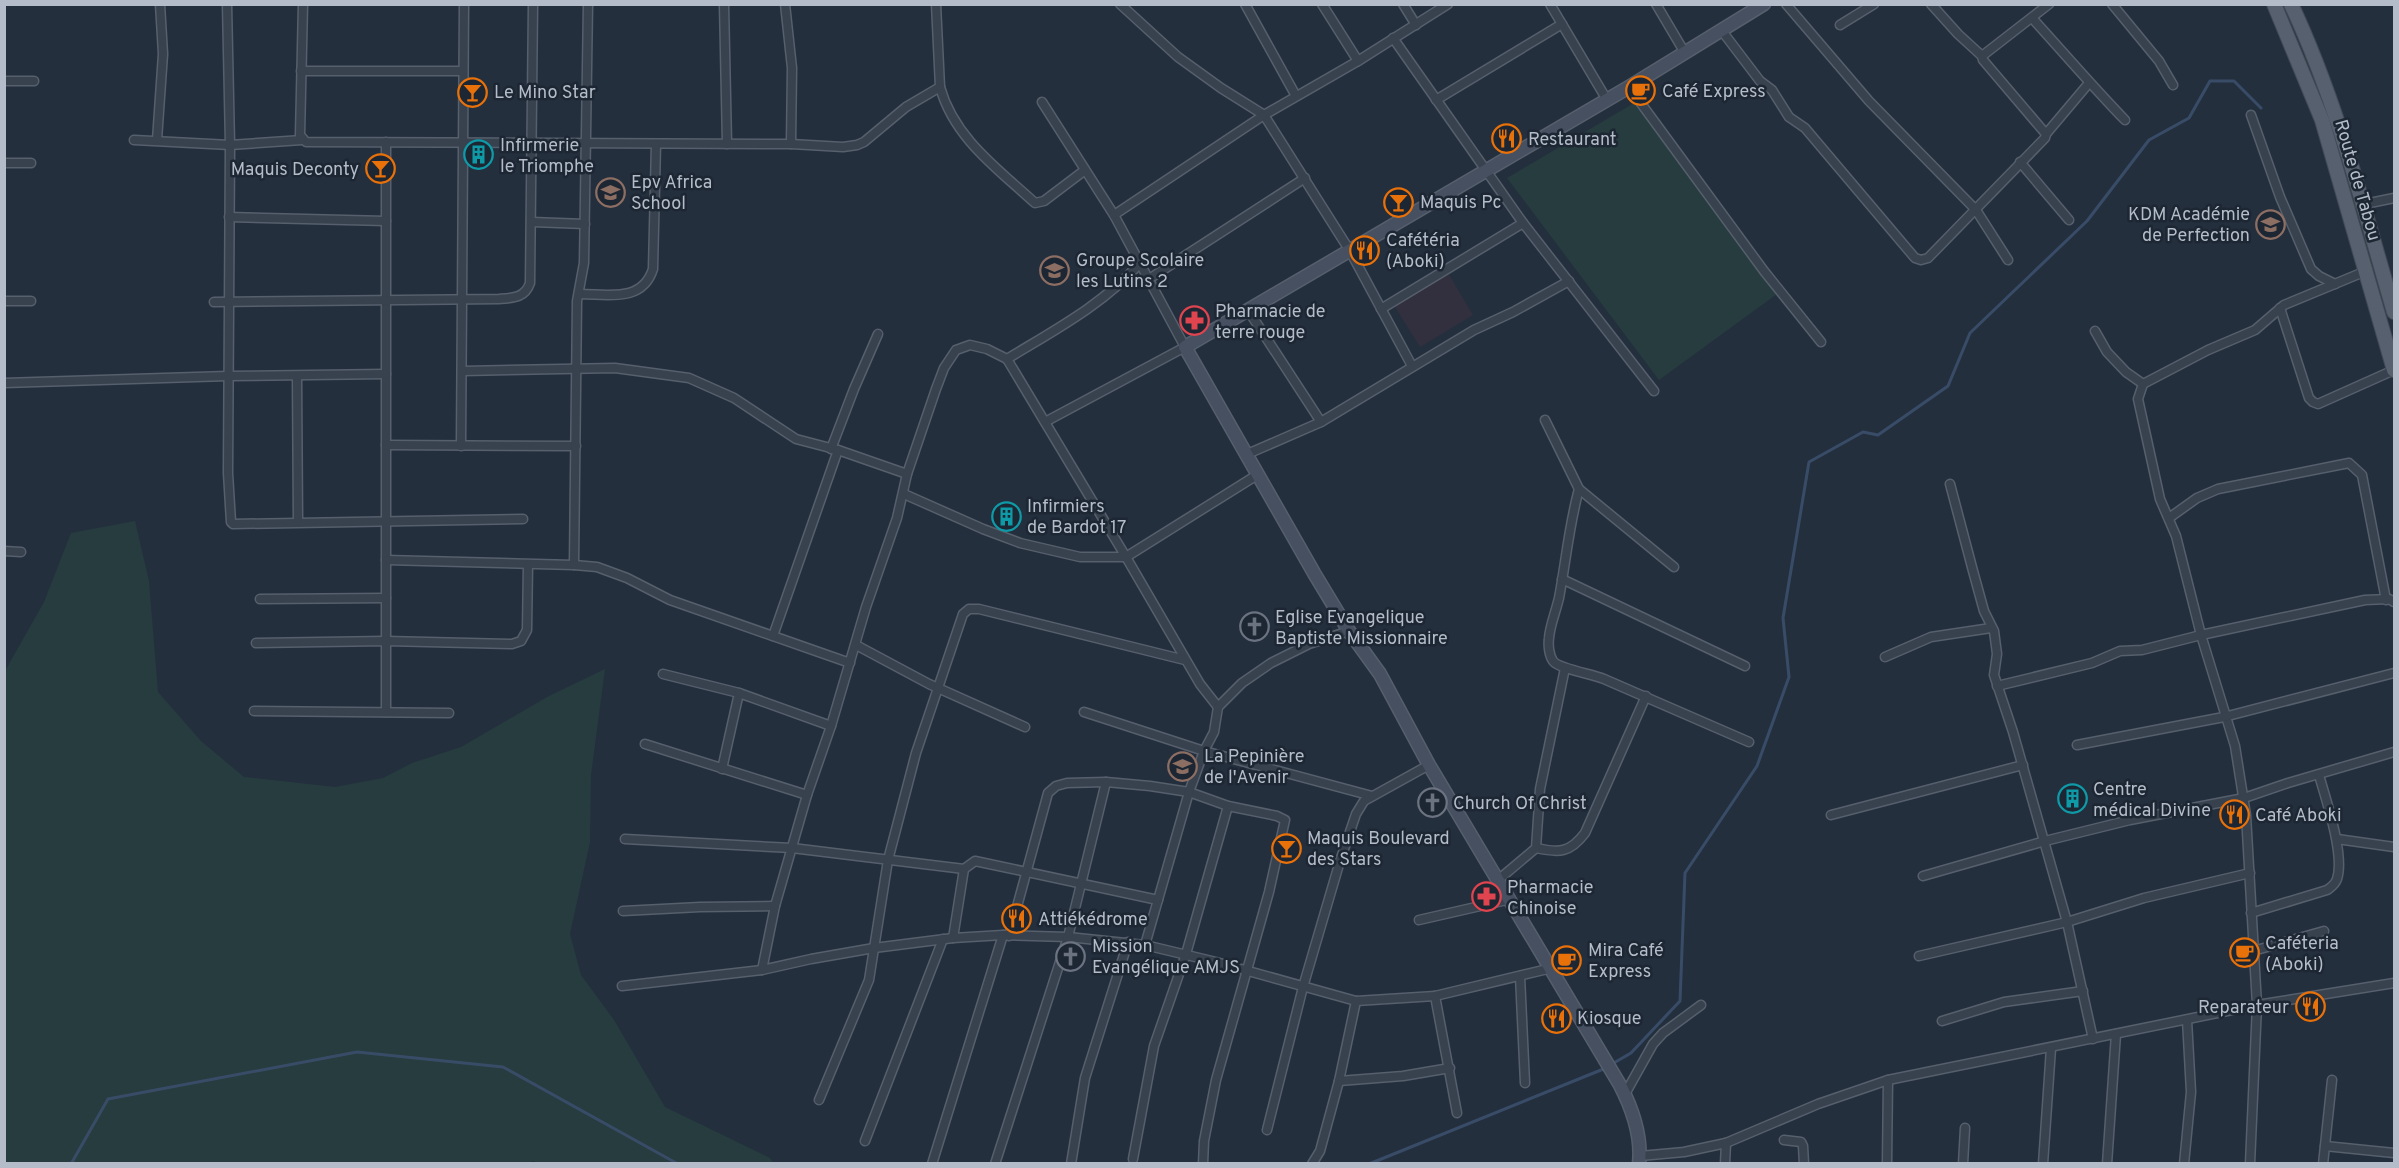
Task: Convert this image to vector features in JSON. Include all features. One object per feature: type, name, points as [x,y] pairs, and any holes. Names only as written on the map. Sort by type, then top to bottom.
[{"type":"main road","name":"Route de Tabou","points":[[2274,4],[2322,120],[2394,312]]},
{"type":"main road","name":"Route de Tabou","points":[[2291,4],[2319,71],[2355,206],[2366,271],[2394,370]]},
{"type":"street","points":[[157,140],[163,54],[160,4]]},
{"type":"street","points":[[227,4],[230,145],[228,473],[231,522],[233,524],[523,519]]},
{"type":"street","points":[[302,140],[300,135],[303,4]]},
{"type":"street","points":[[462,446],[464,4]]},
{"type":"street","points":[[214,302],[511,298],[527,291],[530,283],[532,222],[530,144],[533,4]]},
{"type":"street","points":[[574,565],[576,369],[579,294],[584,274],[588,4]]},
{"type":"street","points":[[724,4],[727,144]]},
{"type":"street","points":[[784,4],[792,68],[791,144]]},
{"type":"street","points":[[936,4],[940,87],[953,121],[966,138],[1035,203],[1044,201],[1085,170]]},
{"type":"street","points":[[1120,4],[1178,57],[1264,115],[1350,251],[1413,366]]},
{"type":"street","points":[[1245,4],[1296,96]]},
{"type":"street","points":[[1322,4],[1358,60]]},
{"type":"street","points":[[1402,4],[1416,25]]},
{"type":"street","points":[[1114,215],[1264,115],[1448,4]]},
{"type":"street","points":[[1550,4],[1607,100]]},
{"type":"street","points":[[1656,4],[1685,53]]},
{"type":"street","points":[[1046,422],[1185,347],[1350,251],[1484,170],[1629,87],[1764,4]]},
{"type":"street","points":[[1786,4],[1869,101],[1976,210],[2008,260]]},
{"type":"street","points":[[1840,25],[1874,4]]},
{"type":"street","points":[[1931,4],[1982,56],[2046,134]]},
{"type":"street","points":[[1982,56],[2049,4]]},
{"type":"street","points":[[2112,4],[2159,60],[2174,85]]},
{"type":"street","points":[[2032,18],[2125,120]]},
{"type":"street","points":[[1436,100],[1562,24]]},
{"type":"street","points":[[1722,31],[1760,81],[1772,90],[1789,117],[1805,128],[1915,258],[1921,260],[1928,258],[2046,138],[2046,134],[2089,83]]},
{"type":"street","points":[[1394,38],[1523,223],[1654,391]]},
{"type":"street","points":[[302,71],[463,71]]},
{"type":"street","points":[[4,81],[34,81]]},
{"type":"street","points":[[134,140],[230,145],[302,140],[316,143],[791,144],[843,147],[864,142],[906,107],[940,87]]},
{"type":"street","points":[[1629,87],[1764,271],[1821,342]]},
{"type":"street","points":[[1042,102],[1114,215],[1257,476],[1349,631],[1380,674],[1429,765],[1511,899],[1625,1094],[1639,1142],[1640,1160],[1726,1143],[1818,1104],[1888,1080],[2257,1005],[2394,983]]},
{"type":"street","points":[[2251,115],[2280,197],[2311,269],[2335,284]]},
{"type":"street","points":[[386,142],[386,712]]},
{"type":"street","points":[[579,294],[627,294],[641,289],[649,280],[653,269],[656,144]]},
{"type":"street","points":[[4,163],[31,162]]},
{"type":"street","points":[[2020,162],[2069,220]]},
{"type":"street","points":[[1149,279],[1305,178]]},
{"type":"street","points":[[2355,206],[2394,198]]},
{"type":"street","points":[[229,217],[386,221]]},
{"type":"street","points":[[532,222],[585,224]]},
{"type":"street","points":[[1381,309],[1523,223]]},
{"type":"street","points":[[1007,359],[1096,304],[1140,263]]},
{"type":"street","points":[[2250,1164],[2257,1005],[2244,798],[2235,746],[2224,717],[2176,536],[2160,499],[2146,444],[2138,399],[2143,384],[2208,350],[2255,330],[2280,308],[2366,271]]},
{"type":"street","points":[[1245,455],[1321,422],[1474,330],[1508,315],[1569,281]]},
{"type":"street","points":[[4,301],[31,301]]},
{"type":"street","points":[[2280,308],[2309,398],[2313,402],[2318,404],[2394,370]]},
{"type":"street","points":[[1248,310],[1321,422]]},
{"type":"street","points":[[2095,331],[2107,352],[2126,372],[2143,384]]},
{"type":"street","points":[[772,636],[854,389],[878,334]]},
{"type":"street","points":[[762,970],[775,906],[807,795],[904,494],[907,474],[944,368],[956,350],[970,345],[987,348],[1007,359],[1185,660],[1218,707]]},
{"type":"street","points":[[463,371],[636,369],[702,382],[734,398],[796,439],[834,449],[907,474]]},
{"type":"street","points":[[4,383],[386,374]]},
{"type":"street","points":[[297,376],[298,522]]},
{"type":"street","points":[[1545,420],[1579,489],[1674,567]]},
{"type":"street","points":[[386,445],[576,446]]},
{"type":"street","points":[[1997,686],[2092,663],[2120,651],[2142,650],[2365,600],[2390,601],[2362,475],[2349,463],[2218,489],[2197,498],[2169,518]]},
{"type":"street","points":[[904,494],[1020,543],[1080,557],[1126,557],[1257,476]]},
{"type":"street","points":[[1950,484],[1997,654],[1994,675],[2023,765],[2067,922],[2093,1039]]},
{"type":"street","points":[[1579,489],[1569,527],[1562,579],[1549,638],[1549,651],[1553,661],[1565,668],[1585,672],[1646,696],[1749,741]]},
{"type":"street","points":[[4,551],[21,552]]},
{"type":"street","points":[[386,560],[597,567],[627,578],[670,600],[850,663]]},
{"type":"street","points":[[256,643],[386,641],[503,644],[521,641],[527,630],[528,565]]},
{"type":"street","points":[[1562,579],[1745,666]]},
{"type":"street","points":[[260,599],[386,598]]},
{"type":"street","points":[[819,1100],[869,980],[888,860],[916,753],[963,614],[974,608],[1185,660]]},
{"type":"street","points":[[1885,657],[1931,638],[1991,628]]},
{"type":"street","points":[[1145,945],[1189,792],[1204,751],[1214,732],[1218,707],[1242,683],[1271,663],[1309,644],[1349,631]]},
{"type":"street","points":[[856,645],[1024,727]]},
{"type":"street","points":[[1536,848],[1540,789],[1565,668]]},
{"type":"street","points":[[2077,745],[2224,717],[2394,673]]},
{"type":"street","points":[[663,674],[739,693],[831,726]]},
{"type":"street","points":[[722,769],[739,693]]},
{"type":"street","points":[[1498,880],[1536,848],[1566,850],[1577,845],[1585,834],[1646,696]]},
{"type":"street","points":[[254,711],[449,713]]},
{"type":"street","points":[[1084,712],[1204,751],[1372,796]]},
{"type":"street","points":[[645,744],[807,795]]},
{"type":"street","points":[[1923,876],[2044,841],[2130,820],[2244,798],[2394,752]]},
{"type":"street","points":[[1267,1130],[1303,987],[1356,814],[1364,801],[1429,765]]},
{"type":"street","points":[[1831,814],[2023,765]]},
{"type":"street","points":[[2251,913],[2327,890],[2335,884],[2338,878],[2337,839],[2319,775]]},
{"type":"street","points":[[995,1164],[1068,937],[1106,782]]},
{"type":"street","points":[[932,1164],[1006,935],[1048,793],[1056,786],[1067,783],[1106,782],[1189,792],[1228,806],[1282,817],[1286,823],[1248,971],[1216,1080],[1204,1141],[1203,1164]]},
{"type":"street","points":[[1133,1159],[1154,1046],[1186,954],[1228,806]]},
{"type":"street","points":[[626,839],[792,848],[964,869],[975,861],[1158,900]]},
{"type":"street","points":[[2337,839],[2394,848]]},
{"type":"street","points":[[953,938],[964,869]]},
{"type":"street","points":[[1919,957],[2067,922],[2144,898],[2250,873]]},
{"type":"street","points":[[1419,920],[1511,899]]},
{"type":"street","points":[[623,911],[700,906],[775,906]]},
{"type":"street","points":[[2253,951],[2324,931]]},
{"type":"street","points":[[621,986],[762,970],[811,958],[874,948],[953,938],[1006,935],[1068,937],[1145,945],[1186,954],[1356,1001],[1436,996],[1552,968]]},
{"type":"street","points":[[865,1141],[943,939]]},
{"type":"street","points":[[1071,1164],[1085,1078],[1128,942]]},
{"type":"street","points":[[1520,976],[1525,1083]]},
{"type":"street","points":[[1942,1021],[2004,1002],[2083,991]]},
{"type":"street","points":[[1436,996],[1457,1113]]},
{"type":"street","points":[[1312,1164],[1320,1151],[1339,1081],[1356,1001]]},
{"type":"street","points":[[1625,1094],[1658,1038],[1701,1005]]},
{"type":"street","points":[[2184,1164],[2191,1092],[2187,1020]]},
{"type":"street","points":[[2107,1164],[2116,1034]]},
{"type":"street","points":[[2043,1164],[2050,1048]]},
{"type":"street","points":[[1339,1081],[1403,1076],[1450,1068]]},
{"type":"street","points":[[1887,1164],[1888,1080]]},
{"type":"street","points":[[2323,1164],[2332,1080]]},
{"type":"street","points":[[1963,1164],[1965,1128]]},
{"type":"street","points":[[1784,1140],[1801,1142],[1804,1164]]},
{"type":"street","points":[[1725,1164],[1726,1143]]},
{"type":"street","points":[[2325,1146],[2394,1153]]},
{"type":"shaded area","points":[[1448,273],[1473,315],[1420,347],[1394,305]]},
{"type":"green space","points":[[1634,103],[1777,294],[1659,380],[1507,178]]},
{"type":"green space","points":[[135,521],[149,581],[158,692],[201,741],[244,777],[335,787],[383,778],[412,763],[461,747],[547,697],[605,669],[591,775],[590,842],[570,934],[581,975],[614,1020],[665,1107],[770,1158],[773,1163],[541,1164],[533,1161],[524,1164],[5,1163],[5,671],[44,602],[71,533]]},
{"type":"waterway","points":[[1612,1064],[1631,1053],[1680,1001],[1685,873],[1757,766],[1789,677],[1783,618],[1809,462],[1863,432],[1878,435],[1948,386],[1970,333],[2087,221],[2149,140],[2189,118],[2210,81],[2234,81],[2261,108]]},
{"type":"waterway","points":[[71,1164],[108,1099],[357,1052],[503,1067],[678,1164]]},
{"type":"waterway","points":[[1369,1164],[1606,1068]]},
{"type":"place","name":"Café Express","points":[[1641,91]]},
{"type":"place","name":"Le Mino Star","points":[[473,92]]},
{"type":"place","name":"Restaurant","points":[[1507,139]]},
{"type":"place","name":"Infirmerie le Triomphe","points":[[479,155]]},
{"type":"place","name":"Maquis Deconty","points":[[380,169]]},
{"type":"place","name":"Epv Africa School","points":[[610,192]]},
{"type":"place","name":"Maquis Pc","points":[[1399,202]]},
{"type":"place","name":"KDM Académie de Perfection","points":[[2271,224]]},
{"type":"place","name":"Cafétéria (Aboki)","points":[[1365,250]]},
{"type":"place","name":"Groupe Scolaire les Lutins 2","points":[[1055,270]]},
{"type":"place","name":"Pharmacie de terre rouge","points":[[1194,321]]},
{"type":"place","name":"Infirmiers de Bardot 17","points":[[1006,516]]},
{"type":"place","name":"Eglise Evangelique Baptiste Missionnaire","points":[[1254,627]]},
{"type":"place","name":"La Pepinière de l'Avenir","points":[[1183,766]]},
{"type":"place","name":"Centre médical Divine","points":[[2072,799]]},
{"type":"place","name":"Church Of Christ","points":[[1432,803]]},
{"type":"place","name":"Café Aboki","points":[[2234,815]]},
{"type":"place","name":"Maquis Boulevard des Stars","points":[[1286,848]]},
{"type":"place","name":"Pharmacie Chinoise","points":[[1486,897]]},
{"type":"place","name":"Attiékédrome","points":[[1017,919]]},
{"type":"place","name":"Caféteria (Aboki)","points":[[2244,953]]},
{"type":"place","name":"Mission Evangélique AMJS","points":[[1071,956]]},
{"type":"place","name":"Mira Café Express","points":[[1567,960]]},
{"type":"place","name":"Reparateur","points":[[2310,1007]]},
{"type":"place","name":"Kiosque","points":[[1556,1018]]}]
